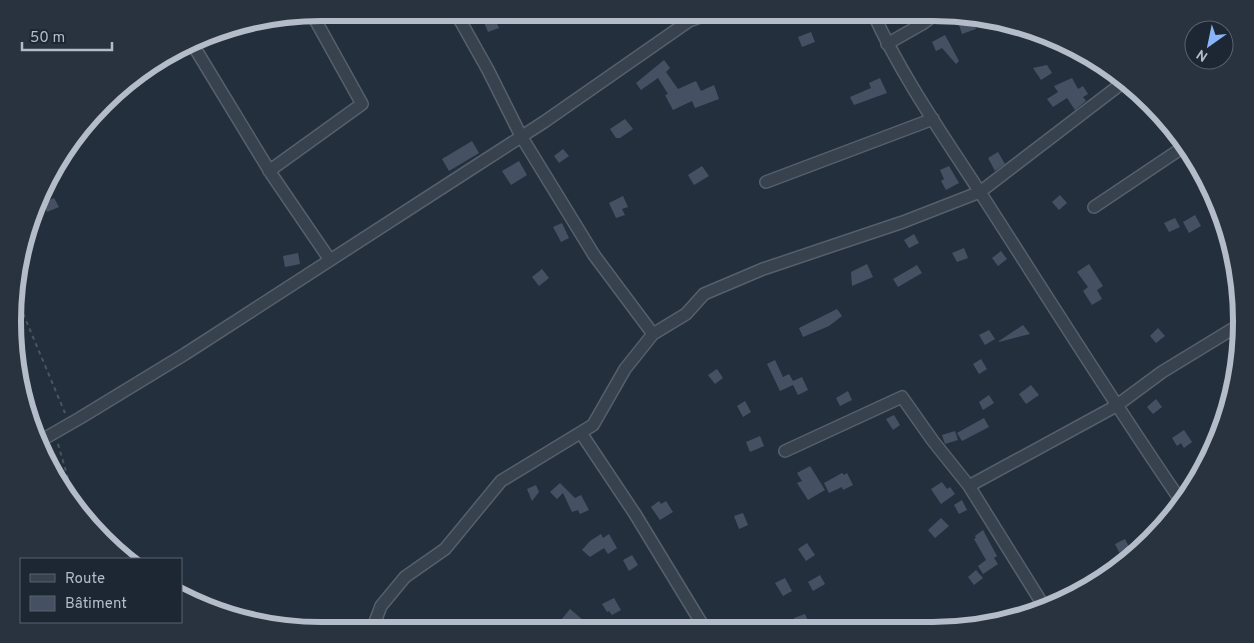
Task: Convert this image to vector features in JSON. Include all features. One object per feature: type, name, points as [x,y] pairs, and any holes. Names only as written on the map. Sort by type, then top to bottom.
[{"type":"street","points":[[270,171],[362,104],[316,21]]},
{"type":"street","points":[[460,21],[488,70],[521,136],[594,255],[653,334]]},
{"type":"street","points":[[45,438],[185,354],[521,136],[689,21]]},
{"type":"street","points":[[876,21],[886,44],[933,119],[1116,406],[1177,495]]},
{"type":"street","points":[[886,44],[926,21]]},
{"type":"street","points":[[196,49],[270,171],[330,260]]},
{"type":"street","points":[[375,622],[382,606],[405,577],[445,549],[500,481],[593,425],[625,369],[653,334],[686,314],[704,294],[763,269],[903,222],[980,192],[1118,86]]},
{"type":"street","points":[[766,182],[933,119]]},
{"type":"street","points":[[1094,207],[1179,150]]},
{"type":"street","points":[[969,486],[1116,406],[1162,372],[1233,329]]},
{"type":"street","points":[[785,451],[902,396],[933,441],[969,486],[1042,601]]},
{"type":"street","points":[[581,433],[635,514],[701,622]]},
{"type":"path","points":[[22,310],[70,424]]},
{"type":"path","points":[[54,432],[70,485]]},
{"type":"building","points":[[483,21],[496,21],[499,28],[488,32]]},
{"type":"building","points":[[963,23],[975,24],[976,29],[962,34],[959,25]]},
{"type":"building","points":[[811,32],[815,42],[802,47],[798,37]]},
{"type":"building","points":[[945,35],[959,61],[956,64],[942,48],[936,51],[932,42]]},
{"type":"building","points":[[664,60],[670,68],[666,72],[678,89],[696,81],[701,91],[714,85],[719,99],[695,108],[692,101],[673,110],[665,95],[668,94],[658,78],[641,90],[636,83]]},
{"type":"building","points":[[1047,65],[1052,73],[1041,80],[1033,68]]},
{"type":"building","points":[[880,78],[887,93],[854,105],[850,97],[871,88],[869,83]]},
{"type":"building","points":[[1072,78],[1078,89],[1083,86],[1088,94],[1083,97],[1086,101],[1075,110],[1067,98],[1053,107],[1047,99],[1058,92],[1054,86]]},
{"type":"building","points":[[625,119],[633,129],[620,138],[616,138],[610,129]]},
{"type":"building","points":[[472,141],[479,153],[449,171],[442,159]]},
{"type":"building","points":[[563,149],[569,156],[559,163],[554,156]]},
{"type":"building","points":[[998,152],[1005,164],[995,171],[988,158]]},
{"type":"building","points":[[519,161],[527,175],[511,185],[502,171]]},
{"type":"building","points":[[702,166],[709,176],[694,185],[688,175]]},
{"type":"building","points":[[949,166],[959,183],[946,190],[941,181],[944,179],[940,170]]},
{"type":"building","points":[[1060,195],[1067,203],[1059,210],[1052,202]]},
{"type":"building","points":[[623,196],[628,207],[622,209],[625,215],[616,218],[609,203]]},
{"type":"building","points":[[54,198],[59,207],[47,212],[44,206],[46,201]]},
{"type":"building","points":[[1195,215],[1201,226],[1189,233],[1183,222]]},
{"type":"building","points":[[1175,218],[1180,227],[1169,232],[1164,223]]},
{"type":"building","points":[[562,223],[569,238],[561,242],[553,227]]},
{"type":"building","points":[[914,234],[919,243],[909,248],[904,240]]},
{"type":"building","points":[[964,248],[968,258],[957,262],[952,253]]},
{"type":"building","points":[[1001,251],[1007,259],[998,266],[992,258]]},
{"type":"building","points":[[298,253],[300,264],[285,267],[283,256]]},
{"type":"building","points":[[867,264],[873,277],[852,286],[851,272]]},
{"type":"building","points":[[1089,264],[1103,286],[1097,290],[1102,299],[1092,305],[1083,291],[1088,287],[1077,272]]},
{"type":"building","points":[[917,265],[922,273],[898,287],[893,279]]},
{"type":"building","points":[[542,269],[549,278],[539,286],[532,277]]},
{"type":"building","points":[[837,309],[842,316],[829,326],[803,337],[799,328]]},
{"type":"building","points":[[1023,325],[1030,334],[999,342],[999,341]]},
{"type":"building","points":[[1158,328],[1165,336],[1156,343],[1150,336]]},
{"type":"building","points":[[989,330],[995,339],[985,345],[979,335]]},
{"type":"building","points":[[981,359],[987,369],[979,374],[973,364]]},
{"type":"building","points":[[775,360],[783,377],[789,374],[793,381],[802,377],[808,390],[798,395],[793,385],[780,391],[767,364]]},
{"type":"building","points":[[717,369],[723,378],[715,384],[708,375]]},
{"type":"building","points":[[1031,385],[1039,395],[1026,404],[1019,394]]},
{"type":"building","points":[[848,391],[852,400],[840,406],[836,398]]},
{"type":"building","points":[[989,395],[994,403],[983,410],[979,402]]},
{"type":"building","points":[[1156,399],[1162,407],[1153,414],[1147,407]]},
{"type":"building","points":[[745,401],[751,412],[743,417],[737,406]]},
{"type":"building","points":[[894,415],[900,425],[893,430],[886,419]]},
{"type":"building","points":[[984,418],[989,427],[962,441],[957,433]]},
{"type":"building","points":[[1184,430],[1192,442],[1184,448],[1181,443],[1177,446],[1172,438]]},
{"type":"building","points":[[955,431],[958,440],[945,444],[942,435]]},
{"type":"building","points":[[760,436],[764,446],[750,452],[746,442]]},
{"type":"building","points":[[810,466],[825,490],[808,500],[797,483],[802,481],[797,473]]},
{"type":"building","points":[[842,473],[844,475],[847,473],[853,485],[843,490],[842,487],[829,493],[824,483]]},
{"type":"building","points":[[942,482],[947,489],[950,487],[955,494],[941,504],[931,489]]},
{"type":"building","points":[[560,483],[575,498],[581,495],[589,510],[580,514],[578,510],[572,512],[563,493],[557,499],[550,492]]},
{"type":"building","points":[[536,485],[539,492],[532,501],[527,489]]},
{"type":"building","points":[[962,500],[967,510],[959,514],[954,505]]},
{"type":"building","points":[[659,501],[661,504],[666,501],[673,512],[660,520],[651,507]]},
{"type":"building","points":[[743,513],[748,525],[739,529],[734,516]]},
{"type":"building","points":[[941,518],[949,526],[935,538],[928,530]]},
{"type":"building","points":[[983,530],[997,556],[994,558],[998,564],[983,574],[978,566],[986,560],[974,539]]},
{"type":"building","points":[[601,534],[603,538],[609,534],[617,548],[608,554],[604,548],[590,557],[582,550],[590,541]]},
{"type":"building","points":[[1125,539],[1129,548],[1121,555],[1115,544]]},
{"type":"building","points":[[807,543],[815,555],[806,561],[798,549]]},
{"type":"building","points":[[632,555],[638,565],[629,571],[623,560]]},
{"type":"building","points":[[976,570],[983,578],[974,585],[968,577]]},
{"type":"building","points":[[820,575],[825,584],[813,591],[808,582]]},
{"type":"building","points":[[785,578],[792,591],[783,596],[775,583]]},
{"type":"building","points":[[614,598],[621,610],[612,615],[609,611],[607,612],[602,604]]},
{"type":"building","points":[[570,609],[583,620],[581,622],[564,622],[561,620]]},
{"type":"building","points":[[805,614],[808,622],[796,622],[794,618]]}]
